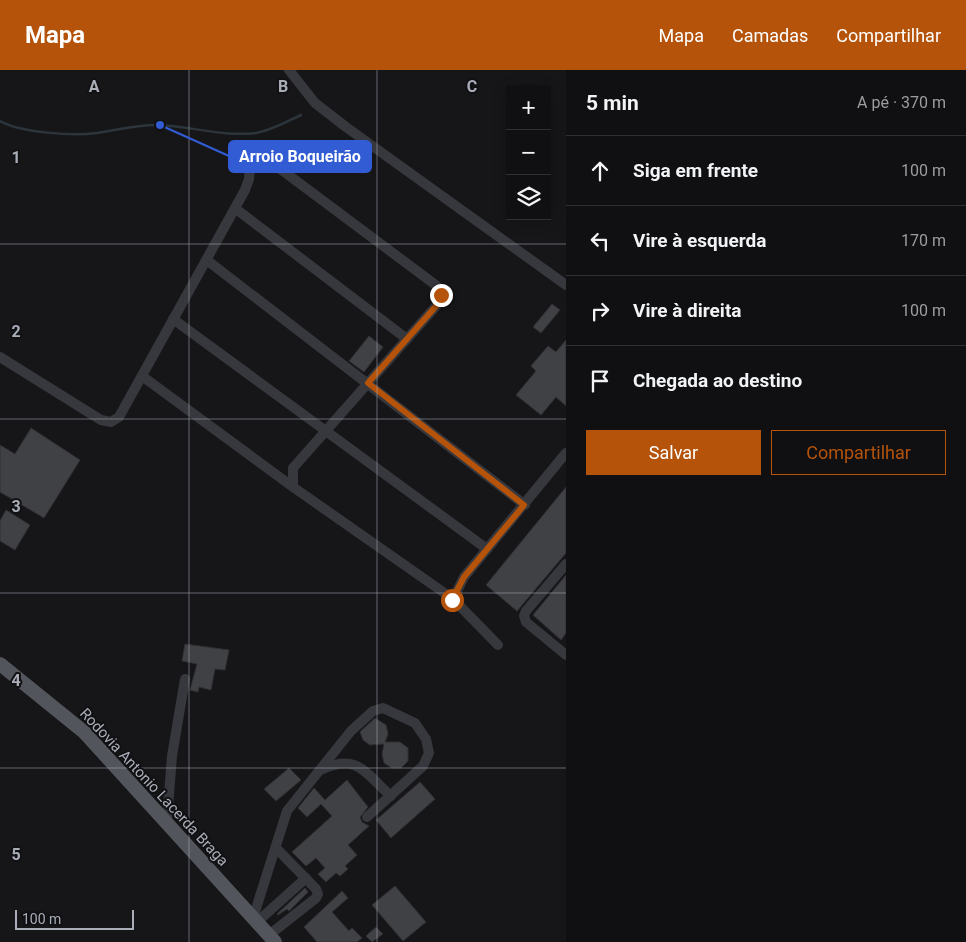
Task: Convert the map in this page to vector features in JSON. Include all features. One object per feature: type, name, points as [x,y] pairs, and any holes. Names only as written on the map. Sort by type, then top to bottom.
[{"type":"main road","name":"Rodovia Antonio Lacerda Braga","points":[[0,664],[84,732],[166,820],[272,939]]},
{"type":"street","points":[[288,70],[315,103],[346,127],[566,285]]},
{"type":"street","points":[[0,357],[101,420],[111,422],[119,417],[236,209],[249,179],[249,158],[251,154],[260,153],[437,286],[441,295],[437,305],[408,339],[293,468],[293,487]]},
{"type":"street","points":[[236,209],[408,339]]},
{"type":"street","points":[[208,261],[524,505]]},
{"type":"street","points":[[173,319],[487,549]]},
{"type":"street","points":[[142,376],[293,487],[452,600],[498,645]]},
{"type":"street","points":[[452,600],[464,577],[566,453]]},
{"type":"street","points":[[565,651],[526,622],[524,616],[566,564]]},
{"type":"street","points":[[166,820],[172,756],[185,680]]},
{"type":"street","points":[[255,920],[287,811],[351,731],[373,711],[383,708],[391,710],[415,723],[426,739],[429,753],[423,766],[367,817]]},
{"type":"street","points":[[320,770],[338,762],[349,762],[358,766],[391,796]]},
{"type":"street","points":[[272,939],[318,894],[306,878],[277,849]]},
{"type":"street","points":[[255,920],[306,878]]},
{"type":"building","points":[[552,304],[560,310],[541,333],[533,327]]},
{"type":"building","points":[[369,336],[383,347],[364,372],[349,361]]},
{"type":"building","points":[[566,340],[566,406],[556,397],[541,415],[516,395],[536,371],[531,366],[548,346],[556,352]]},
{"type":"building","points":[[31,428],[80,460],[44,518],[0,492],[0,445],[15,454]]},
{"type":"building","points":[[566,487],[566,553],[517,611],[486,585]]},
{"type":"building","points":[[6,510],[30,525],[15,550],[0,541],[0,521]]},
{"type":"building","points":[[566,575],[566,633],[561,640],[533,615]]},
{"type":"building","points":[[185,644],[229,650],[225,670],[215,669],[211,690],[199,687],[198,692],[190,690],[197,664],[182,661]]},
{"type":"building","points":[[375,718],[386,725],[388,734],[385,742],[400,742],[408,748],[408,761],[401,768],[392,768],[384,763],[382,754],[384,744],[370,745],[363,740],[360,732]]},
{"type":"building","points":[[289,768],[301,780],[276,801],[264,789]]},
{"type":"building","points":[[347,780],[368,807],[360,817],[362,822],[369,826],[348,845],[357,855],[345,866],[348,869],[340,876],[336,873],[326,882],[318,874],[325,868],[316,858],[306,866],[292,852],[332,816],[321,804],[307,817],[298,808],[314,788],[325,800]]},
{"type":"building","points":[[420,782],[435,799],[391,838],[376,820]]},
{"type":"building","points":[[395,886],[426,922],[403,941],[372,905]]},
{"type":"building","points":[[305,888],[308,892],[289,911],[287,909],[277,914]]},
{"type":"building","points":[[342,891],[348,898],[332,912],[349,931],[352,928],[362,938],[357,942],[317,942],[304,927]]},
{"type":"building","points":[[376,927],[383,934],[372,942],[366,936]]},
{"type":"waterway","points":[[0,121],[34,131],[61,134],[97,133],[157,125],[243,134],[268,130],[301,115]]},
{"type":"place","name":"Arroio Boqueirão","points":[[160,125]]},
{"type":"route","points":[[441,295],[437,305],[368,383],[524,505],[464,577],[452,600]]}]
